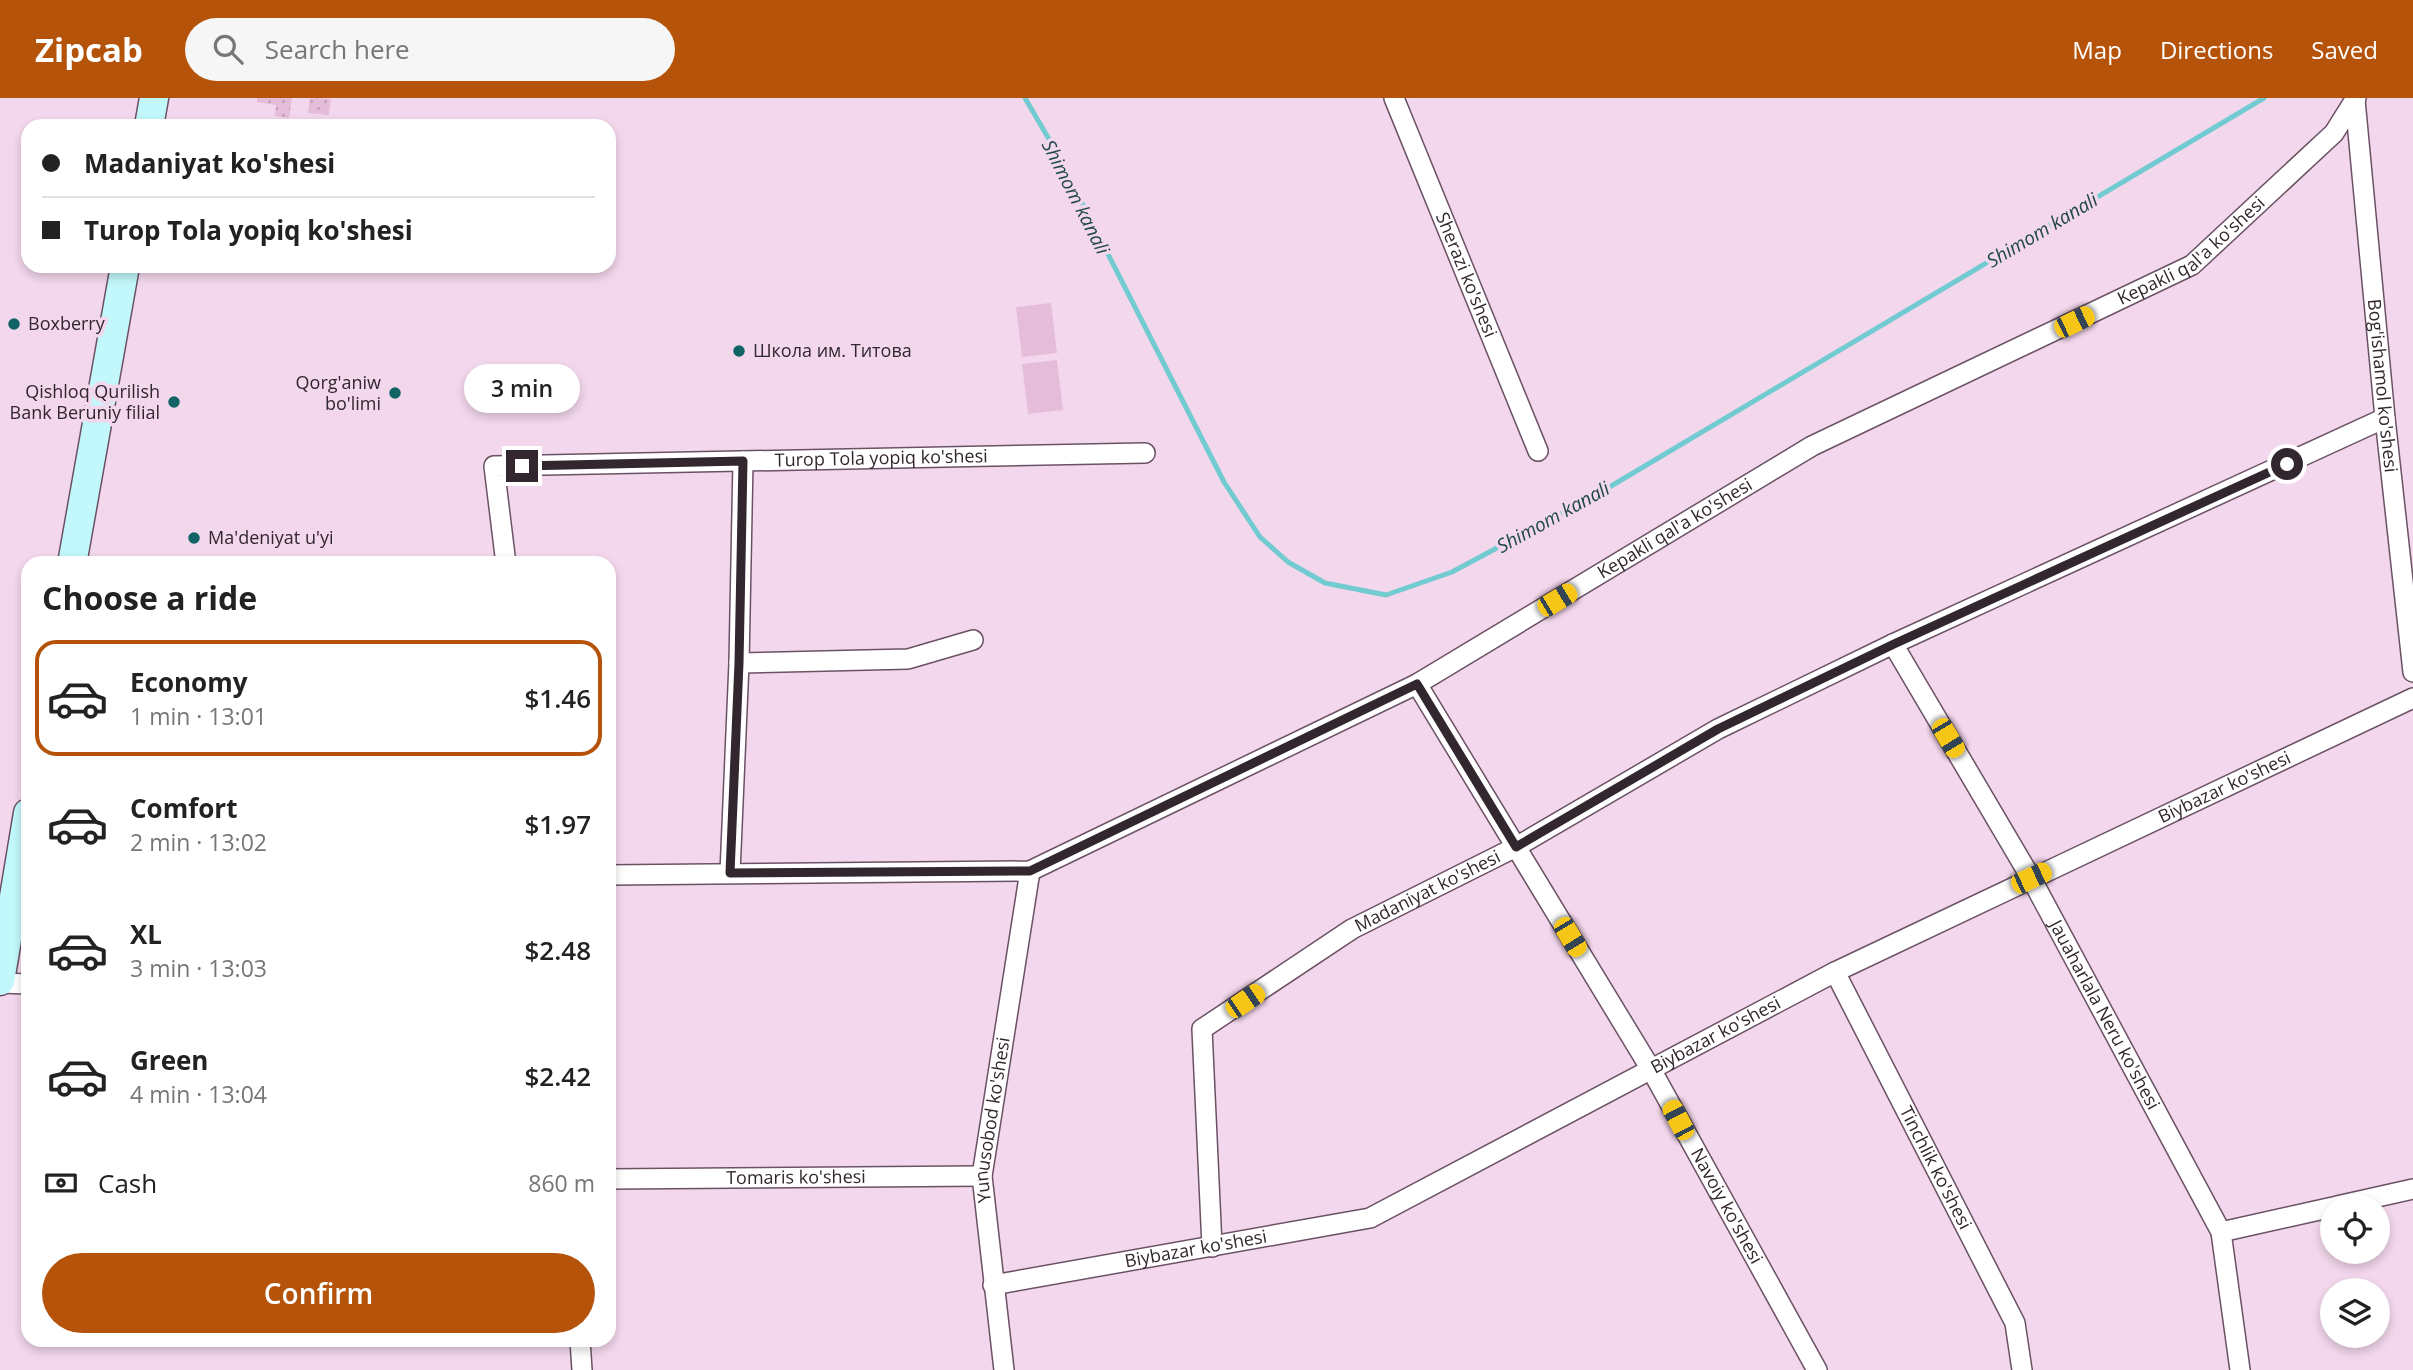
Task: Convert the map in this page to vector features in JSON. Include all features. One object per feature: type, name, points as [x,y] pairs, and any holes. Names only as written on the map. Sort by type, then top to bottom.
[{"type":"street","points":[[150,119],[154,98]]},
{"type":"street","name":"Sherazi ko'shesi","points":[[1394,98],[1538,451]]},
{"type":"street","name":"Bog'ishamol ko'shesi","points":[[2356,99],[2385,418],[2413,672]]},
{"type":"street","name":"Kepakli qal'a ko'shesi","points":[[616,876],[1030,871],[1417,684],[1812,446],[2192,265],[2334,133],[2356,99]]},
{"type":"street","points":[[73,556],[124,273]]},
{"type":"street","name":"Madaniyat ko'shesi","points":[[1212,1247],[1202,1029],[1352,929],[1516,847],[1718,729],[1894,644],[2385,418]]},
{"type":"street","name":"Turop Tola yopiq ko'shesi","points":[[505,556],[494,466],[1145,453]]},
{"type":"street","points":[[730,873],[739,663],[743,461]]},
{"type":"street","points":[[739,663],[908,659],[973,640]]},
{"type":"street","name":"Jauaharlala Neru ko'shesi","points":[[1894,644],[2031,878],[2221,1232],[2240,1370]]},
{"type":"street","name":"Navoiy ko'shesi","points":[[1417,684],[1652,1071],[1817,1370]]},
{"type":"street","name":"Biybazar ko'shesi","points":[[993,1285],[1370,1218],[1835,972],[2413,698]]},
{"type":"street","points":[[21,855],[0,982],[21,984]]},
{"type":"street","name":"Yunusobod ko'shesi","points":[[1004,1370],[982,1175],[1030,871]]},
{"type":"street","name":"Tinchlik ko'shesi","points":[[1835,972],[2015,1323],[2022,1370]]},
{"type":"street","name":"Tomaris ko'shesi","points":[[616,1179],[982,1175]]},
{"type":"street","points":[[2390,1194],[2413,1189]]},
{"type":"street","points":[[2221,1232],[2320,1209]]},
{"type":"street","points":[[580,1347],[582,1370]]},
{"type":"shaded area","points":[[257,98],[292,98],[289,118],[275,116],[276,105],[257,102]]},
{"type":"shaded area","points":[[310,98],[331,99],[329,115],[308,113]]},
{"type":"shaded area","points":[[1051,303],[1057,353],[1022,357],[1016,307]]},
{"type":"shaded area","points":[[1057,360],[1063,410],[1028,414],[1022,364]]},
{"type":"waterway","name":"Shimom kanali","points":[[1025,98],[1053,146],[1224,482],[1260,537],[1288,562],[1325,583],[1386,595],[1452,572],[1596,495],[2264,98]]},
{"type":"place","name":"Boxberry","points":[[14,324]]},
{"type":"place","name":"Школа им. Титова","points":[[739,351]]},
{"type":"place","name":"Qorg'aniw bo'limi","points":[[395,393]]},
{"type":"place","name":"Qishloq Qurilish Bank Beruniy filial","points":[[174,402]]},
{"type":"place","name":"Ma'deniyat u'yi","points":[[194,538]]},
{"type":"route","points":[[522,466],[743,461],[739,663],[730,873],[1030,871],[1417,684],[1516,847],[1718,729],[1894,644],[2287,464]]}]
